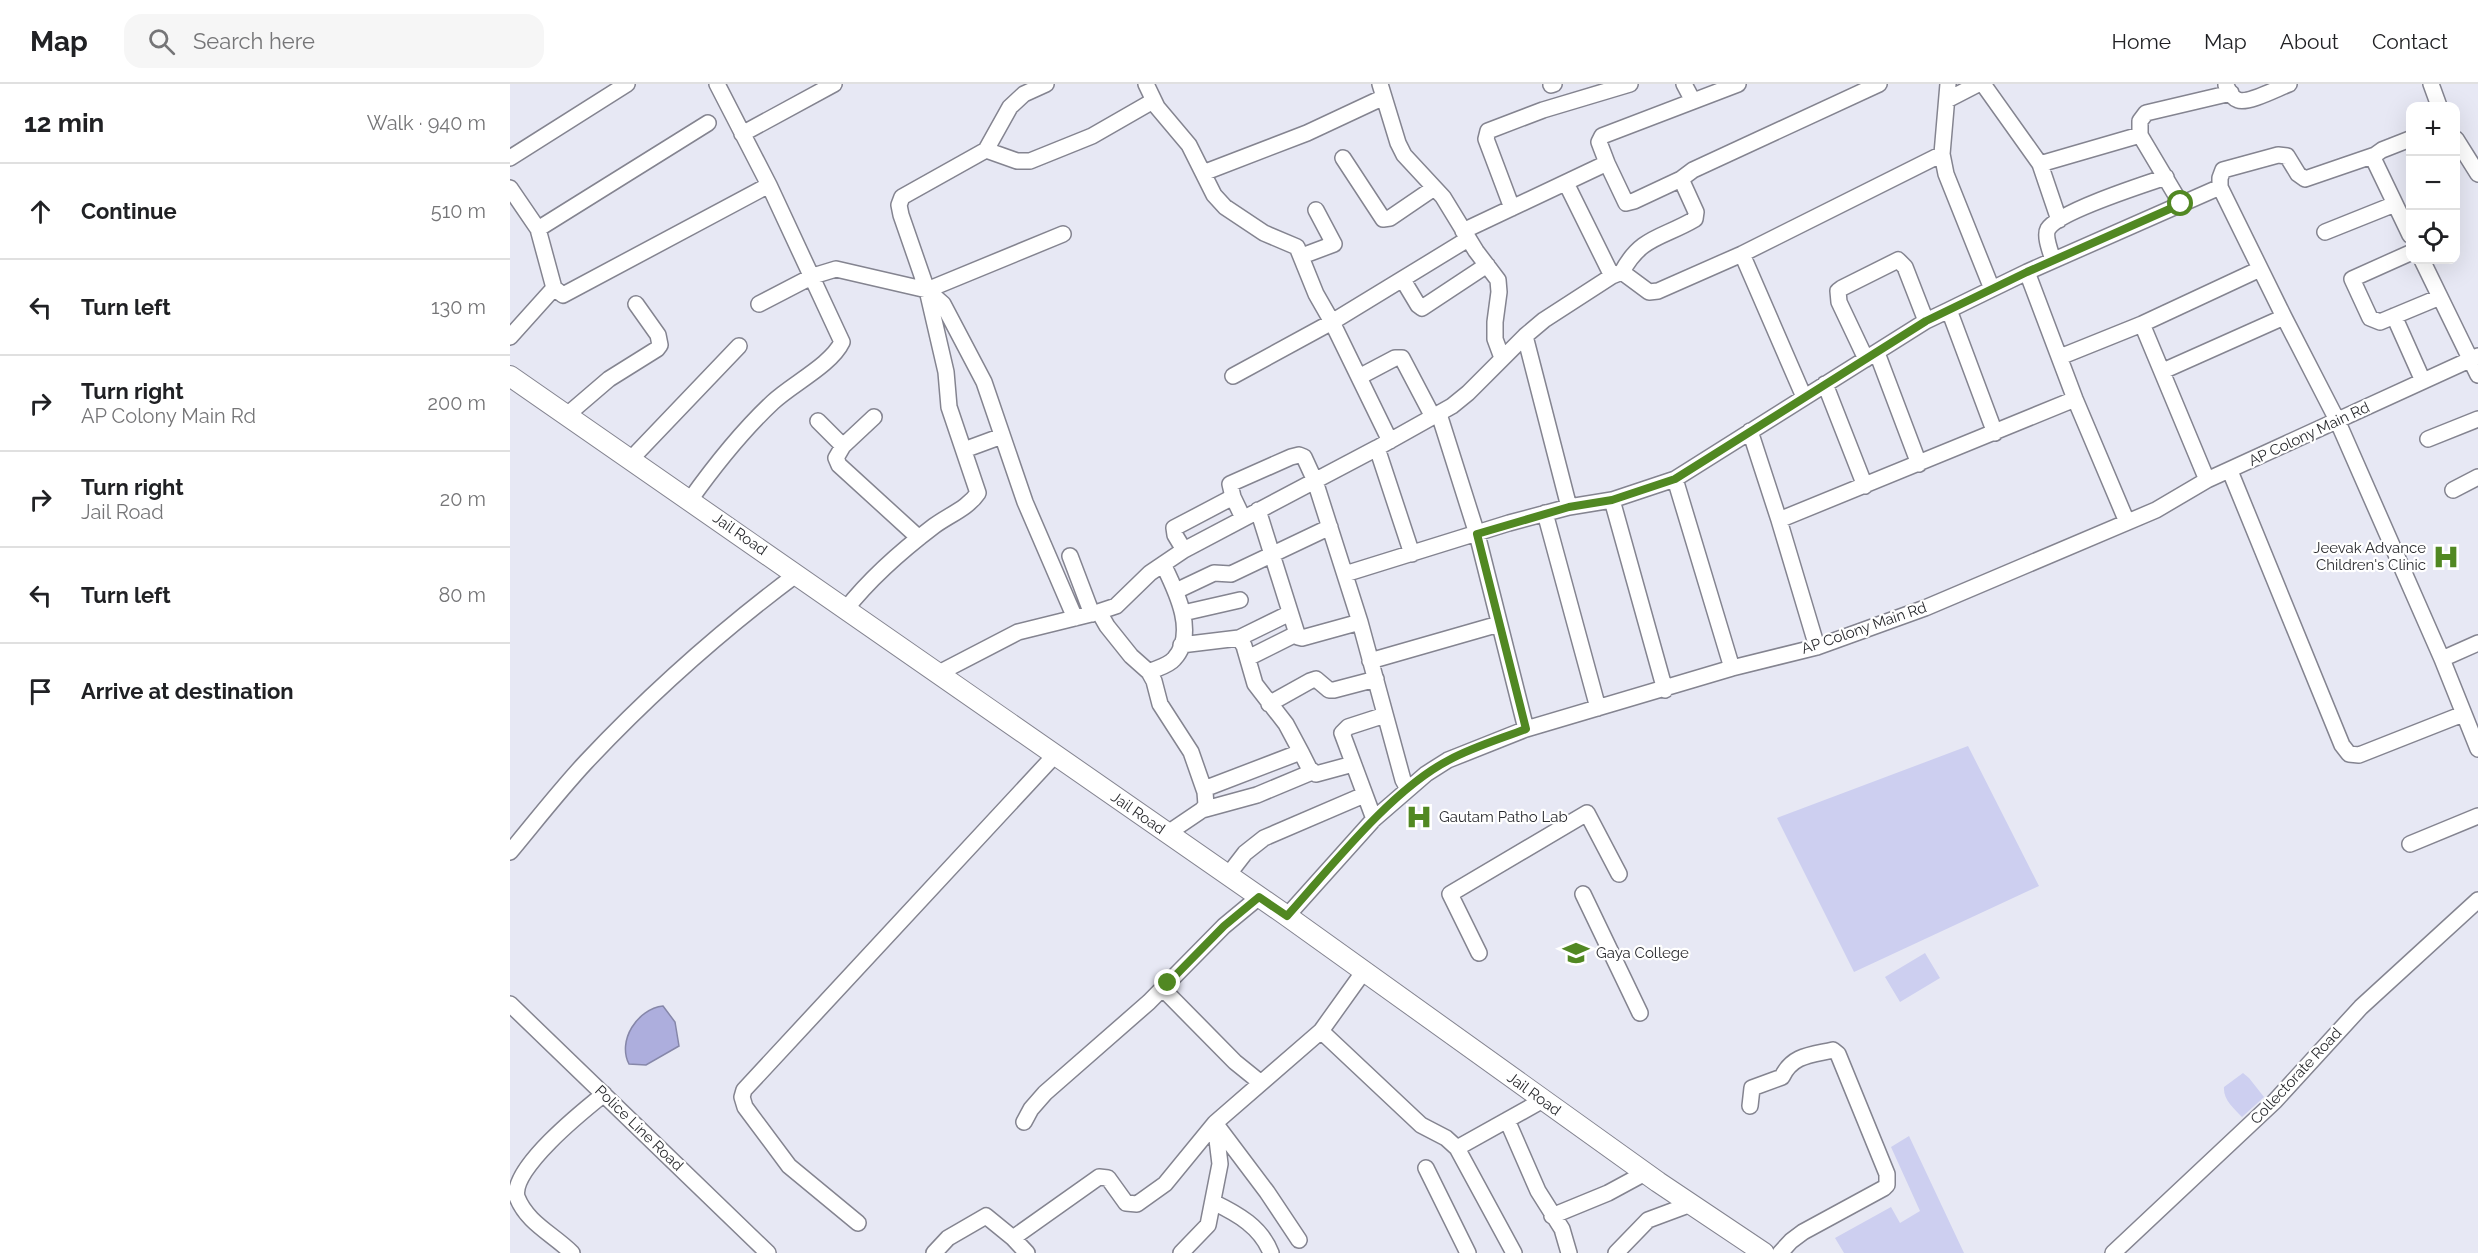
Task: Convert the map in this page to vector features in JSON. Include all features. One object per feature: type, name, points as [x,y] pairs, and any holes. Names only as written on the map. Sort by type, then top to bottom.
[{"type":"main road","name":"Jail Road","points":[[510,376],[1287,916],[1645,1173],[1760,1252]]},
{"type":"street","points":[[510,158],[627,84]]},
{"type":"street","points":[[690,500],[709,472],[751,423],[775,400],[839,348],[842,342],[769,185],[717,84]]},
{"type":"street","points":[[742,134],[834,84]]},
{"type":"street","points":[[846,609],[874,575],[943,519],[969,504],[978,493],[949,407],[946,372],[927,290],[901,215],[899,205],[902,197],[986,150],[1010,107],[1024,94],[1046,84]]},
{"type":"street","points":[[1146,84],[1153,101],[1189,145],[1214,195],[1225,207],[1264,233],[1292,243],[1302,256],[1316,294],[1359,377],[1383,444],[1412,554]]},
{"type":"street","points":[[1512,208],[1486,139],[1488,131],[1543,110],[1630,84]]},
{"type":"street","points":[[1684,84],[1693,101]]},
{"type":"street","points":[[1738,84],[1602,136],[1599,142],[1626,203],[1879,84]]},
{"type":"street","points":[[1948,84],[1942,154],[1946,174],[1992,289]]},
{"type":"street","points":[[1947,100],[1978,84]]},
{"type":"street","points":[[1983,84],[2040,164],[2060,220]]},
{"type":"street","points":[[2181,204],[2140,135],[2140,121],[2146,113],[2228,89],[2239,101],[2247,101],[2289,84]]},
{"type":"street","points":[[2431,84],[2438,102]]},
{"type":"street","points":[[1203,173],[1307,133],[1382,90],[1398,143],[1404,155],[1453,212],[1465,235],[1498,280],[1495,339],[1502,358]]},
{"type":"street","points":[[986,150],[1017,161],[1030,161],[1092,136],[1153,101]]},
{"type":"street","points":[[538,229],[708,123]]},
{"type":"street","points":[[2040,164],[2140,135]]},
{"type":"street","points":[[2406,141],[2375,155],[2305,179],[2298,174],[2287,156],[2278,154],[2223,170],[2220,187],[2337,420],[2442,659],[2478,749]]},
{"type":"street","points":[[2460,145],[2478,174]]},
{"type":"street","points":[[1566,183],[1617,274],[1649,292],[1658,291],[1742,254],[1942,154]]},
{"type":"street","points":[[2375,155],[2376,167],[2406,227]]},
{"type":"street","points":[[1343,158],[1383,219],[1390,218],[1434,188]]},
{"type":"street","points":[[1233,376],[1332,322],[1402,280],[1465,235],[1512,208],[1607,163]]},
{"type":"street","points":[[2053,260],[2047,233],[2049,227],[2117,193],[2166,177]]},
{"type":"street","points":[[939,673],[1017,632],[1116,606],[1163,564],[1184,550],[1436,416],[1468,393],[1544,320],[1617,274],[1638,249],[1691,222],[1697,216],[1681,179]]},
{"type":"street","points":[[510,188],[538,229],[554,288],[563,296],[769,185]]},
{"type":"street","points":[[1345,574],[1545,513],[1612,500],[1675,479],[1926,321],[2053,260],[2220,187]]},
{"type":"street","points":[[2325,232],[2395,204]]},
{"type":"street","points":[[1302,256],[1334,244],[1316,210]]},
{"type":"street","points":[[927,290],[1063,234]]},
{"type":"street","points":[[1742,254],[1804,397]]},
{"type":"street","points":[[2406,255],[2352,279],[2373,320],[2380,322],[2440,297]]},
{"type":"street","points":[[1918,464],[1872,356],[1839,302],[1838,291],[1898,260],[1905,267],[1926,321]]},
{"type":"street","points":[[2424,264],[2474,358],[2478,375]]},
{"type":"street","points":[[1402,280],[1422,308],[1487,265]]},
{"type":"street","points":[[2060,357],[2142,324],[2260,269]]},
{"type":"street","points":[[759,304],[813,276],[827,271],[844,270],[927,290],[943,304],[984,382],[1025,502],[1075,618]]},
{"type":"street","points":[[2027,272],[2075,399],[2127,522]]},
{"type":"street","points":[[510,337],[554,288]]},
{"type":"street","points":[[567,415],[609,379],[660,345],[658,335],[636,304]]},
{"type":"street","points":[[1949,310],[1995,433]]},
{"type":"street","points":[[2394,316],[2423,381]]},
{"type":"street","points":[[2163,371],[2284,317]]},
{"type":"street","points":[[2142,324],[2207,480]]},
{"type":"street","points":[[1525,336],[1569,507]]},
{"type":"street","points":[[631,459],[739,346]]},
{"type":"street","points":[[1359,377],[1395,358],[1402,358],[1436,416],[1477,534],[1526,729]]},
{"type":"street","name":"AP Colony Main Rd","points":[[1287,916],[1374,819],[1408,789],[1448,760],[1526,729],[1665,690],[1732,668],[1817,647],[1925,608],[2156,510],[2207,480],[2474,358]]},
{"type":"street","points":[[1825,384],[1865,486]]},
{"type":"street","points":[[1779,520],[2075,399]]},
{"type":"street","points":[[874,417],[843,446],[836,458],[839,465],[919,538]]},
{"type":"street","points":[[2428,439],[2478,419]]},
{"type":"street","points":[[818,421],[843,446]]},
{"type":"street","points":[[1750,431],[1817,647]]},
{"type":"street","points":[[964,450],[1002,435]]},
{"type":"street","points":[[1243,518],[1230,488],[1234,480],[1299,455],[1308,463],[1360,622],[1403,780],[1408,789]]},
{"type":"street","points":[[2230,471],[2342,745],[2349,754],[2359,755],[2463,714]]},
{"type":"street","points":[[2453,490],[2478,477]]},
{"type":"street","points":[[1675,479],[1732,668]]},
{"type":"street","points":[[1184,550],[1175,535],[1174,528],[1233,497]]},
{"type":"street","points":[[1612,500],[1665,690]]},
{"type":"street","points":[[1258,510],[1296,634],[1302,638],[1360,622]]},
{"type":"street","points":[[1545,513],[1598,708]]},
{"type":"street","points":[[1176,591],[1214,573],[1231,574],[1330,527]]},
{"type":"street","points":[[1070,556],[1096,613],[1131,656],[1149,672],[1154,681],[1160,705],[1186,743],[1204,789],[1207,799],[1202,810]]},
{"type":"street","points":[[1149,672],[1174,660],[1181,645],[1184,613],[1163,564]]},
{"type":"street","points":[[510,852],[587,761],[629,720],[705,650],[766,597],[797,574]]},
{"type":"street","points":[[1184,613],[1240,600]]},
{"type":"street","points":[[1181,645],[1239,638],[1290,613]]},
{"type":"street","points":[[1370,661],[1499,624]]},
{"type":"street","points":[[1248,658],[1296,634]]},
{"type":"street","points":[[1239,638],[1256,684],[1286,724],[1312,772]]},
{"type":"street","points":[[2442,659],[2478,643]]},
{"type":"street","points":[[1269,704],[1316,679],[1329,690],[1334,690],[1376,679]]},
{"type":"street","points":[[1374,819],[1343,738],[1344,730],[1385,716]]},
{"type":"street","points":[[1204,789],[1298,753],[1302,754]]},
{"type":"street","points":[[858,1223],[781,1158],[745,1107],[742,1097],[744,1090],[1055,755]]},
{"type":"street","points":[[1168,833],[1202,810],[1257,795],[1312,772],[1322,773],[1353,764]]},
{"type":"street","points":[[1228,875],[1245,853],[1264,838],[1364,795]]},
{"type":"street","points":[[1479,952],[1450,894],[1587,813],[1619,874]]},
{"type":"street","points":[[2410,844],[2478,816]]},
{"type":"street","points":[[1583,894],[1640,1013]]},
{"type":"street","points":[[1024,1122],[1030,1109],[1045,1093],[1163,989],[1224,926],[1259,897]]},
{"type":"street","name":"Collectorate Road","points":[[2113,1253],[2275,1101],[2361,1007],[2478,900]]},
{"type":"street","points":[[1012,1238],[1099,1177],[1108,1178],[1126,1203],[1137,1204],[1165,1184],[1215,1123],[1321,1031],[1364,972]]},
{"type":"street","points":[[1163,989],[1235,1062],[1261,1083]]},
{"type":"street","name":"Police Line Road","points":[[510,1004],[768,1253]]},
{"type":"street","points":[[1321,1031],[1420,1125],[1446,1138],[1457,1148],[1514,1253]]},
{"type":"street","points":[[1750,1106],[1752,1088],[1782,1077],[1788,1064],[1803,1057],[1833,1050],[1838,1054],[1887,1174],[1887,1185],[1884,1188],[1803,1232],[1780,1253]]},
{"type":"street","points":[[572,1253],[544,1232],[529,1215],[517,1197],[516,1187],[533,1158],[562,1129],[604,1094]]},
{"type":"street","points":[[1457,1148],[1543,1100]]},
{"type":"street","points":[[1507,1120],[1538,1191],[1552,1216],[1562,1228],[1569,1253]]},
{"type":"street","points":[[1182,1253],[1208,1225],[1220,1164],[1215,1123]]},
{"type":"street","points":[[1215,1123],[1267,1192],[1299,1240]]},
{"type":"street","points":[[1426,1168],[1468,1253]]},
{"type":"street","points":[[1552,1216],[1608,1193],[1645,1173]]},
{"type":"street","points":[[1213,1202],[1238,1215],[1259,1232],[1270,1253]]},
{"type":"street","points":[[1616,1253],[1648,1220],[1690,1204]]},
{"type":"street","points":[[934,1253],[948,1238],[986,1216],[1027,1253]]},
{"type":"shaded area","points":[[1968,746],[2039,886],[1854,972],[1777,818]]},
{"type":"shaded area","points":[[1925,953],[1940,978],[1900,1002],[1885,977]]},
{"type":"shaded area","points":[[663,1006],[675,1022],[679,1046],[646,1065],[629,1064],[626,1046],[632,1028],[645,1013]]},
{"type":"shaded area","points":[[2243,1073],[2264,1097],[2242,1117],[2227,1100],[2224,1087]]},
{"type":"shaded area","points":[[1909,1136],[1964,1253],[1844,1253],[1835,1238],[1891,1207],[1900,1223],[1920,1211],[1891,1147]]},
{"type":"place","name":"Jeevak Advance Children's Clinic","points":[[2446,557]]},
{"type":"place","name":"Gautam Patho Lab","points":[[1419,817]]},
{"type":"place","name":"Gaya College","points":[[1576,953]]},
{"type":"route","points":[[1168,983],[1224,926],[1259,897],[1287,916],[1374,819],[1426,774],[1448,760],[1526,729],[1477,534],[1569,507],[1612,500],[1675,479],[1926,321],[2027,272],[2181,204]]}]
